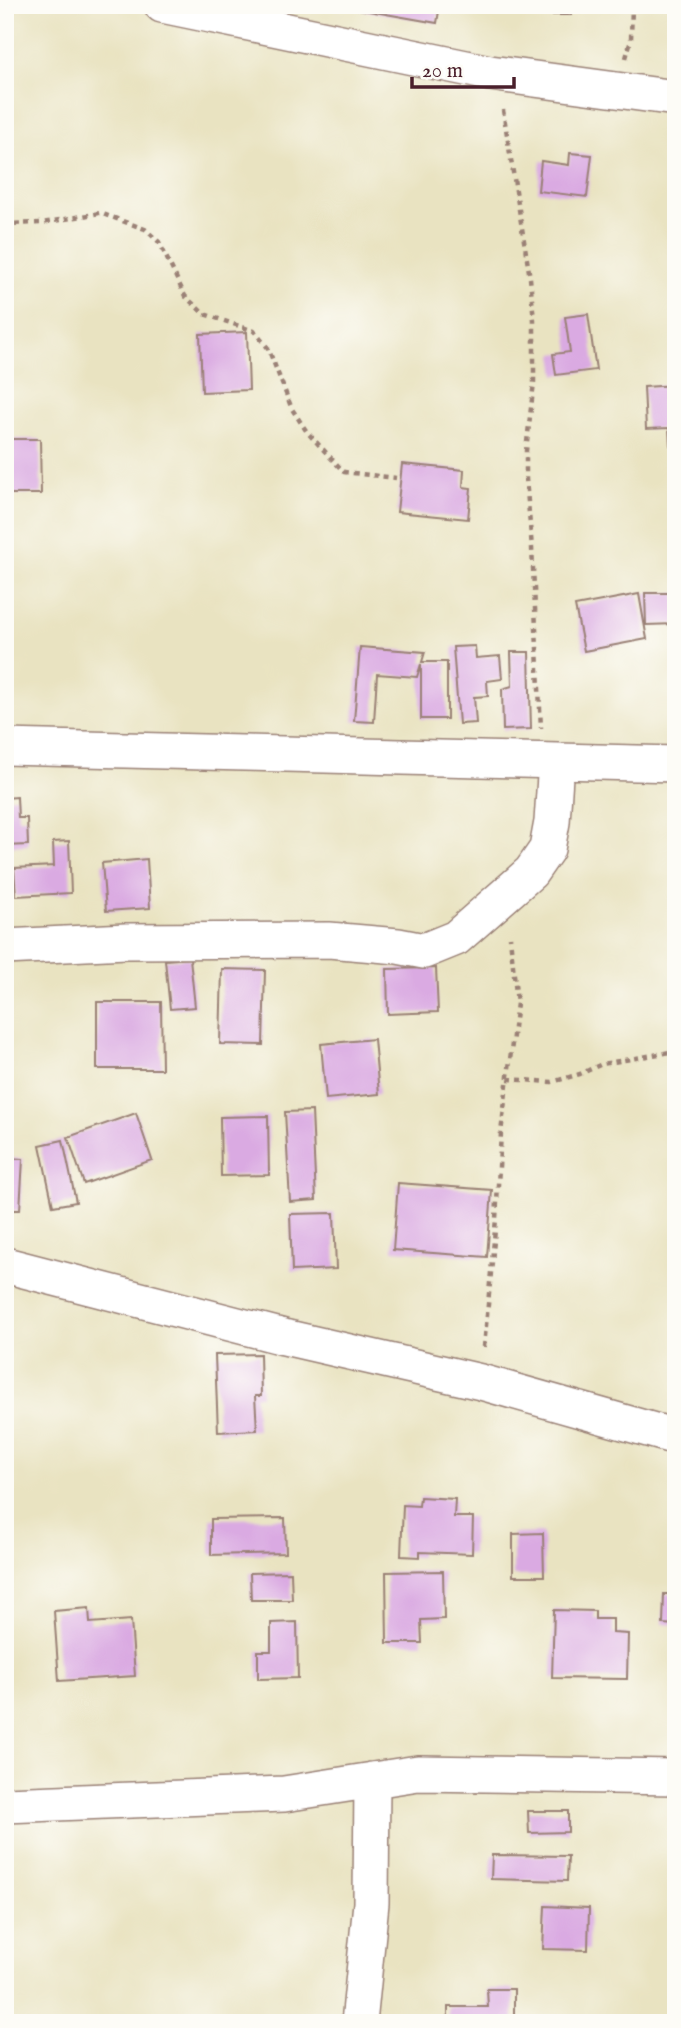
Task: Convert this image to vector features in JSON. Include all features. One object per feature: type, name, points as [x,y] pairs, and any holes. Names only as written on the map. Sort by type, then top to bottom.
[{"type":"street","points":[[162,5],[496,74],[676,98]]},
{"type":"street","points":[[5,747],[676,765]]},
{"type":"street","points":[[5,947],[126,941],[329,940],[424,951],[456,938],[531,872],[547,849],[552,822],[549,761]]},
{"type":"street","points":[[5,1265],[284,1337],[481,1382],[676,1437]]},
{"type":"street","points":[[5,1805],[284,1794],[418,1773],[676,1777]]},
{"type":"street","points":[[359,2023],[371,1902],[372,1780]]},
{"type":"path","points":[[584,85],[626,58],[631,40],[632,5]]},
{"type":"path","points":[[496,74],[530,278],[534,320],[534,382],[526,450],[526,479],[549,761]]},
{"type":"path","points":[[5,224],[41,223],[100,213],[145,229],[159,242],[186,296],[204,314],[254,331],[268,348],[292,409],[307,432],[344,472],[396,478]]},
{"type":"path","points":[[481,1382],[501,1133],[517,1003],[507,891]]},
{"type":"path","points":[[508,1079],[552,1082],[602,1064],[676,1051]]},
{"type":"building","points":[[335,5],[440,5],[437,23]]},
{"type":"building","points":[[535,5],[571,5],[571,15],[535,15]]},
{"type":"building","points":[[570,153],[592,155],[587,197],[538,191],[541,161],[569,165]]},
{"type":"building","points":[[588,314],[596,370],[556,375],[553,354],[570,352],[565,317]]},
{"type":"building","points":[[247,332],[249,390],[202,392],[200,334]]},
{"type":"building","points":[[676,385],[676,444],[670,445],[669,428],[646,429],[644,387]]},
{"type":"building","points":[[5,439],[40,439],[41,494],[5,494]]},
{"type":"building","points":[[402,464],[464,470],[463,487],[471,488],[468,519],[397,512]]},
{"type":"building","points":[[645,593],[676,593],[676,624],[646,625]]},
{"type":"building","points":[[639,594],[647,639],[584,651],[575,606]]},
{"type":"building","points":[[475,646],[476,658],[500,656],[502,679],[487,681],[488,696],[474,697],[476,723],[459,724],[453,647]]},
{"type":"building","points":[[360,647],[425,652],[422,662],[447,662],[447,719],[421,719],[421,664],[417,677],[377,674],[374,722],[354,721]]},
{"type":"building","points":[[511,652],[529,652],[531,729],[503,730],[502,689],[512,686]]},
{"type":"building","points":[[17,797],[18,818],[27,818],[28,845],[5,846],[5,798]]},
{"type":"building","points":[[69,841],[71,893],[16,896],[14,868],[54,866],[53,842]]},
{"type":"building","points":[[147,859],[150,908],[106,911],[102,863]]},
{"type":"building","points":[[190,958],[195,1007],[170,1009],[165,960]]},
{"type":"building","points":[[436,968],[438,1012],[388,1014],[387,969]]},
{"type":"building","points":[[222,969],[265,970],[263,1045],[220,1044]]},
{"type":"building","points":[[97,1002],[161,1002],[162,1069],[97,1069]]},
{"type":"building","points":[[374,1039],[379,1094],[326,1099],[321,1044]]},
{"type":"building","points":[[312,1111],[316,1200],[290,1202],[285,1112]]},
{"type":"building","points":[[136,1113],[152,1160],[84,1184],[68,1137]]},
{"type":"building","points":[[268,1116],[269,1175],[221,1176],[220,1117]]},
{"type":"building","points":[[63,1140],[76,1202],[53,1206],[40,1145]]},
{"type":"building","points":[[5,1158],[23,1159],[20,1210],[5,1210]]},
{"type":"building","points":[[398,1183],[492,1190],[487,1257],[393,1250]]},
{"type":"building","points":[[334,1213],[336,1269],[292,1271],[290,1214]]},
{"type":"building","points":[[260,1354],[261,1396],[255,1396],[257,1430],[218,1432],[215,1355]]},
{"type":"building","points":[[420,1497],[455,1499],[454,1517],[473,1517],[472,1554],[420,1552],[420,1557],[401,1556],[403,1505],[419,1506]]},
{"type":"building","points":[[285,1518],[286,1553],[211,1555],[211,1519]]},
{"type":"building","points":[[543,1533],[544,1576],[513,1576],[513,1534]]},
{"type":"building","points":[[443,1571],[444,1619],[421,1620],[422,1643],[387,1643],[386,1572]]},
{"type":"building","points":[[291,1572],[292,1600],[251,1600],[250,1573]]},
{"type":"building","points":[[664,1594],[676,1594],[676,1625],[663,1624]]},
{"type":"building","points":[[89,1608],[90,1623],[131,1620],[135,1676],[59,1681],[54,1611]]},
{"type":"building","points":[[554,1610],[595,1611],[595,1619],[613,1619],[613,1633],[628,1634],[627,1679],[552,1678]]},
{"type":"building","points":[[297,1622],[298,1678],[258,1679],[258,1651],[271,1651],[271,1623]]},
{"type":"building","points":[[528,1811],[568,1811],[568,1832],[529,1833]]},
{"type":"building","points":[[492,1855],[568,1856],[567,1881],[491,1879]]},
{"type":"building","points":[[545,1906],[589,1908],[588,1950],[543,1949]]},
{"type":"building","points":[[487,1989],[514,1989],[514,2023],[448,2023],[448,2007],[488,2007]]}]
